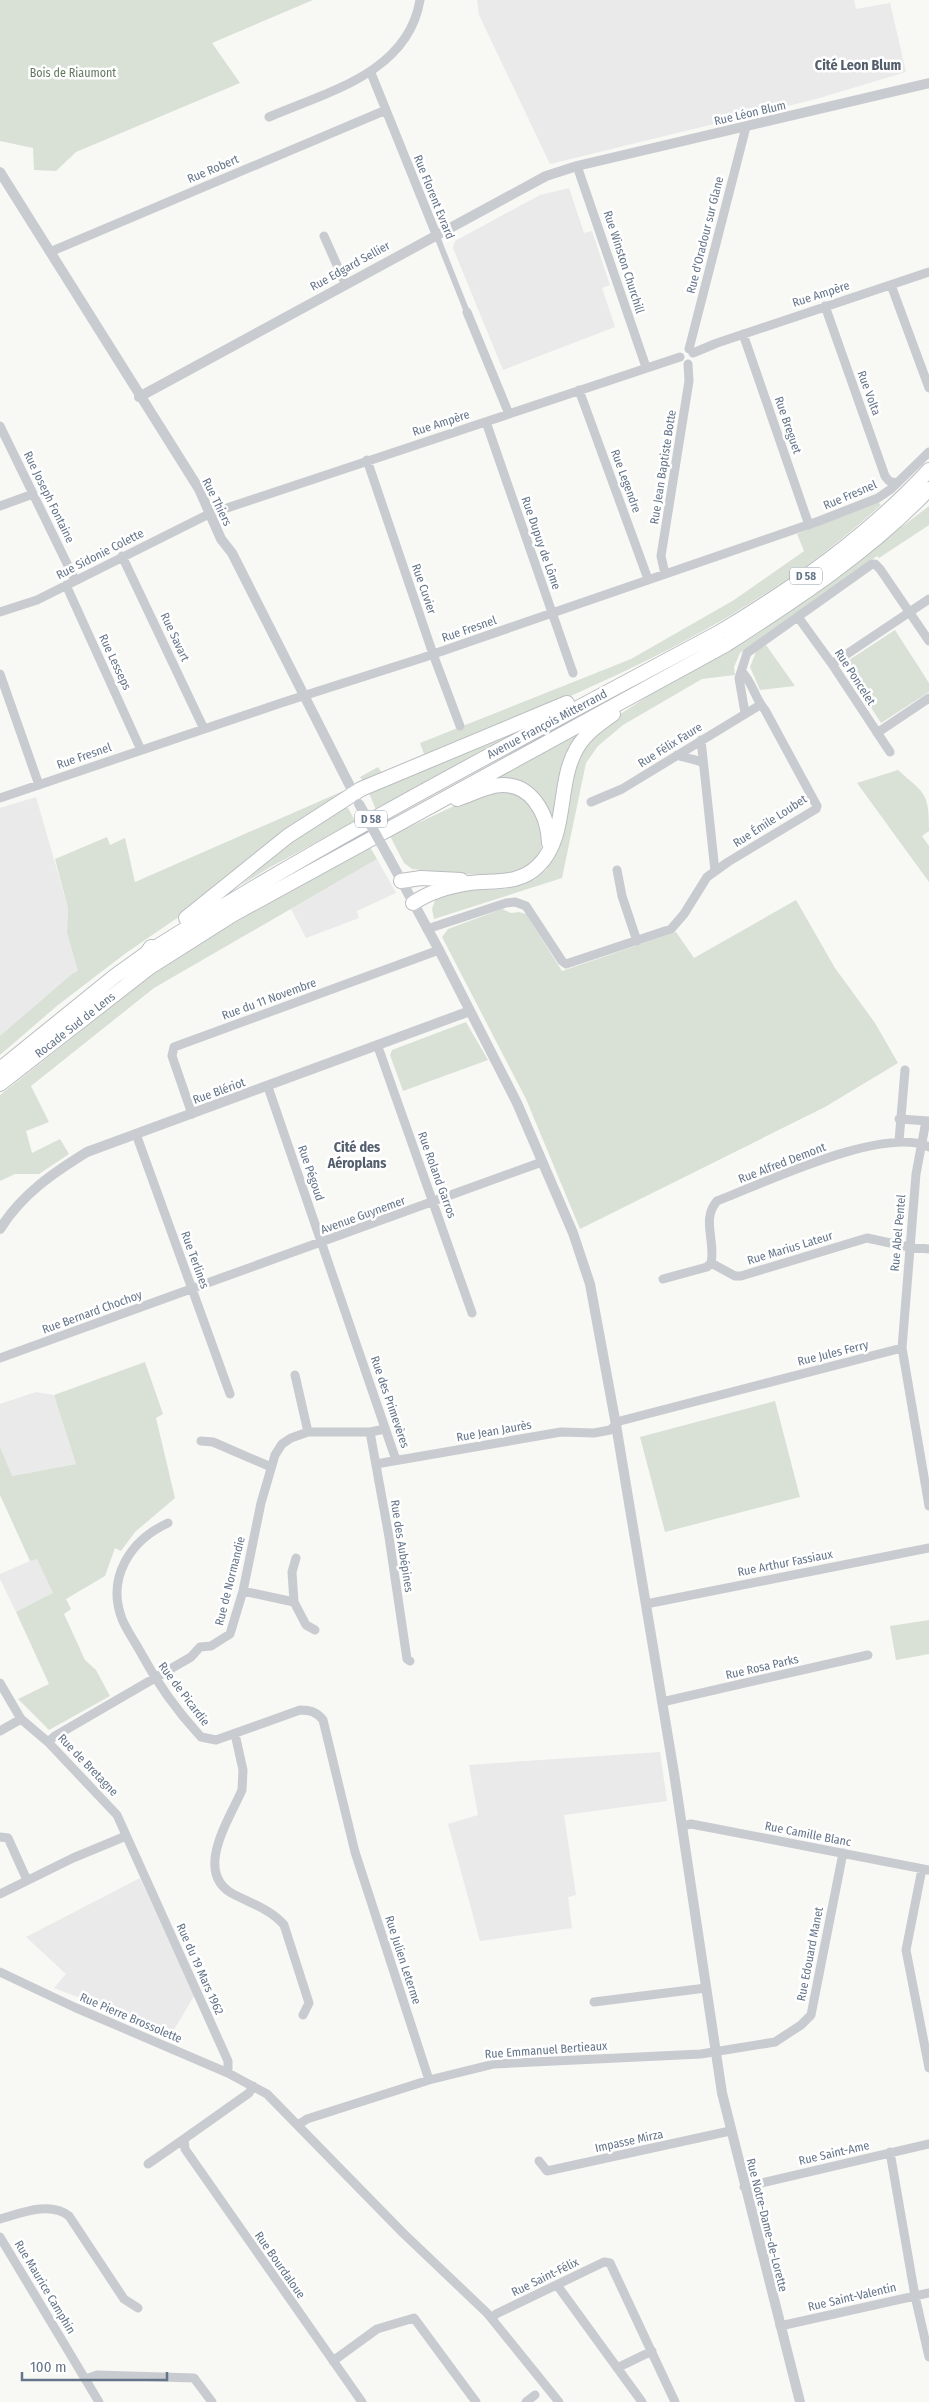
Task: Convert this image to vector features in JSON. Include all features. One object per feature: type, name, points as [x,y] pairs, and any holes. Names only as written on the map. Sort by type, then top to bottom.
[{"type":"highway","name":"Avenue François Mitterrand","points":[[149,960],[222,906],[345,834],[761,607],[819,567],[871,527],[929,470]]},
{"type":"highway","name":"Avenue François Mitterrand","points":[[149,960],[727,644],[829,576],[903,515],[929,489]]},
{"type":"highway","points":[[903,515],[920,509],[929,501]]},
{"type":"highway","points":[[413,903],[438,889],[469,883],[496,882],[522,877],[537,867],[550,848],[556,832],[566,781],[576,749],[592,729],[651,685]]},
{"type":"highway","points":[[149,960],[157,937],[193,914],[288,836],[357,799],[572,701],[602,694]]},
{"type":"highway","points":[[432,805],[494,786],[502,785],[519,789],[534,797],[539,805],[549,830],[550,848]]},
{"type":"highway","points":[[401,881],[421,878],[457,879],[469,883]]},
{"type":"highway","name":"D 58","points":[[0,1069],[115,976],[149,960]]},
{"type":"highway","name":"Rocade Sud de Lens","points":[[0,1084],[149,960]]},
{"type":"street","points":[[269,117],[371,72],[390,58],[416,17],[420,0]]},
{"type":"street","name":"Rue Florent Evrard","points":[[371,72],[509,414]]},
{"type":"street","name":"Rue Léon Blum","points":[[577,166],[929,83]]},
{"type":"street","name":"Rue Robert","points":[[50,252],[386,110]]},
{"type":"street","name":"Rue d'Oradour sur Glane","points":[[691,351],[693,332],[746,127]]},
{"type":"street","name":"Rue Edgard Sellier","points":[[139,397],[436,234],[546,176],[577,166]]},
{"type":"street","name":"Rue Winston Churchill","points":[[577,166],[646,367]]},
{"type":"street","name":"Rue Thiers","points":[[1,176],[139,397],[199,489],[221,539],[232,553],[357,799],[401,881]]},
{"type":"street","points":[[324,236],[345,283]]},
{"type":"street","name":"Rue Ampère","points":[[691,351],[929,272]]},
{"type":"street","points":[[891,284],[929,388]]},
{"type":"street","name":"Rue Volta","points":[[824,306],[885,476],[889,481],[897,483]]},
{"type":"street","points":[[693,332],[707,346]]},
{"type":"street","name":"Rue Breguet","points":[[742,334],[809,525]]},
{"type":"street","points":[[684,350],[691,351],[694,360],[688,364],[682,362],[680,357],[684,350]]},
{"type":"street","name":"Rue Ampère","points":[[209,514],[680,357]]},
{"type":"street","name":"Rue Jean Baptiste Botte","points":[[665,574],[661,556],[690,381],[688,364]]},
{"type":"street","name":"Rue Legendre","points":[[579,390],[648,579]]},
{"type":"street","name":"Rue Dupuy de Lôme","points":[[486,422],[573,673]]},
{"type":"street","name":"Rue Joseph Fontaine","points":[[0,426],[75,580]]},
{"type":"street","name":"Rue Fresnel","points":[[0,798],[552,614],[648,579],[809,525],[878,498],[897,483],[929,452]]},
{"type":"street","name":"Rue Cuvier","points":[[367,460],[433,654],[460,726]]},
{"type":"street","points":[[0,506],[33,494]]},
{"type":"street","name":"Rue Sidonie Colette","points":[[0,612],[37,600],[209,514]]},
{"type":"street","name":"Rue Savart","points":[[122,556],[204,729]]},
{"type":"street","points":[[745,713],[739,678],[747,653],[872,564],[875,564],[929,641]]},
{"type":"street","name":"Rue Lesseps","points":[[66,585],[141,750]]},
{"type":"street","points":[[832,663],[929,599]]},
{"type":"street","name":"Rue Poncelet","points":[[798,616],[832,663],[890,752]]},
{"type":"street","name":"Rue Émile Loubet","points":[[637,942],[675,926],[700,887],[715,871],[818,806],[780,735],[760,705],[747,678],[742,672]]},
{"type":"street","points":[[0,674],[39,785]]},
{"type":"street","points":[[877,733],[929,698]]},
{"type":"street","name":"Rue Félix Faure","points":[[591,802],[622,789],[760,705]]},
{"type":"street","points":[[701,740],[715,871]]},
{"type":"street","points":[[677,755],[683,758],[694,758],[703,763]]},
{"type":"street","points":[[714,856],[728,862]]},
{"type":"street","points":[[401,881],[427,929],[515,902],[526,906],[562,961],[566,964],[637,942],[622,896],[617,870]]},
{"type":"street","name":"Rue Notre-Dame-de-Lorette","points":[[427,929],[517,1103],[584,1261],[601,1339],[646,1604],[682,1826],[715,2053],[730,2131],[800,2402]]},
{"type":"street","name":"Rue du 11 Novembre","points":[[192,1114],[172,1056],[174,1047],[439,950]]},
{"type":"street","name":"Rue Blériot","points":[[0,1230],[29,1194],[54,1172],[87,1152],[470,1012]]},
{"type":"street","name":"Rue Roland Garros","points":[[378,1047],[472,1313]]},
{"type":"street","points":[[899,1141],[899,1119],[905,1070]]},
{"type":"street","name":"Rue Pégoud","points":[[268,1086],[360,1352]]},
{"type":"street","points":[[899,1119],[928,1121]]},
{"type":"street","name":"Rue Abel Pentel","points":[[902,1348],[909,1247],[928,1121]]},
{"type":"street","name":"Rue Terlines","points":[[136,1134],[230,1394]]},
{"type":"street","name":"Rue Alfred Demont","points":[[711,1263],[714,1253],[709,1221],[710,1209],[717,1202],[848,1151],[899,1141],[925,1145]]},
{"type":"street","name":"Avenue Guynemer","points":[[192,1290],[542,1162]]},
{"type":"street","name":"Rue Marius Lateur","points":[[711,1263],[735,1276],[741,1276],[867,1238],[909,1247],[929,1249]]},
{"type":"street","points":[[664,1279],[707,1267],[711,1263]]},
{"type":"street","name":"Rue Bernard Chochoy","points":[[0,1358],[192,1290]]},
{"type":"street","points":[[902,1348],[929,1506]]},
{"type":"street","name":"Rue Jules Ferry","points":[[616,1425],[620,1421],[902,1348]]},
{"type":"street","name":"Rue des Primevères","points":[[360,1352],[396,1460]]},
{"type":"street","points":[[295,1375],[308,1432],[370,1432],[385,1429]]},
{"type":"street","name":"Rue Jean Jaurès","points":[[376,1464],[561,1432],[594,1433],[610,1430],[616,1425]]},
{"type":"street","name":"Rue de Normandie","points":[[48,1742],[55,1736],[191,1657],[200,1647],[211,1646],[230,1634],[243,1591],[275,1455],[282,1444],[291,1438],[308,1432]]},
{"type":"street","name":"Rue des Aubépines","points":[[370,1432],[407,1659],[410,1662]]},
{"type":"street","points":[[201,1440],[213,1442],[271,1467]]},
{"type":"street","name":"Rue de Picardie","points":[[168,1522],[142,1538],[125,1562],[118,1578],[118,1599],[122,1619],[155,1678],[200,1737],[216,1740],[300,1710],[310,1710],[319,1714],[323,1720],[328,1738],[354,1847]]},
{"type":"street","name":"Rue Arthur Fassiaux","points":[[646,1604],[929,1548]]},
{"type":"street","points":[[296,1558],[292,1572],[294,1602],[306,1625],[315,1630]]},
{"type":"street","points":[[243,1591],[294,1602]]},
{"type":"street","name":"Rue Rosa Parks","points":[[662,1702],[868,1655]]},
{"type":"street","name":"Rue de Bretagne","points":[[0,1683],[20,1719],[48,1742],[117,1814],[144,1875]]},
{"type":"street","points":[[0,1731],[20,1719]]},
{"type":"street","points":[[235,1734],[244,1781],[242,1790],[216,1849],[215,1870],[220,1884],[228,1892],[276,1915],[284,1925],[309,2003],[303,2015]]},
{"type":"street","name":"Rue Camille Blanc","points":[[682,1826],[691,1824],[926,1869]]},
{"type":"street","points":[[0,1894],[126,1836]]},
{"type":"street","points":[[0,1837],[8,1838],[27,1880]]},
{"type":"street","name":"Rue Julien Leterme","points":[[354,1847],[429,2080]]},
{"type":"street","name":"Rue Edouard Manet","points":[[715,2053],[775,2042],[801,2025],[811,2015],[843,1853]]},
{"type":"street","points":[[926,1869],[906,1950],[929,2068]]},
{"type":"street","name":"Rue du 19 Mars 1962","points":[[144,1875],[228,2061],[228,2073]]},
{"type":"street","name":"Rue Pierre Brossolette","points":[[0,1972],[74,2007],[228,2073],[274,2100],[403,2233],[492,2318],[559,2402]]},
{"type":"street","points":[[594,2002],[706,1988]]},
{"type":"street","name":"Rue Emmanuel Bertieaux","points":[[298,2125],[307,2119],[429,2080],[494,2064],[715,2053]]},
{"type":"street","points":[[148,2164],[249,2093],[253,2086]]},
{"type":"street","name":"Impasse Mirza","points":[[539,2161],[547,2171],[730,2131]]},
{"type":"street","name":"Rue Bourdaloue","points":[[184,2139],[184,2149],[362,2402]]},
{"type":"street","name":"Rue Saint-Ame","points":[[744,2187],[929,2144]]},
{"type":"street","points":[[890,2152],[915,2296],[929,2357]]},
{"type":"street","points":[[0,2219],[47,2208],[64,2212],[69,2216],[124,2298],[138,2308]]},
{"type":"street","name":"Rue Maurice Camphin","points":[[0,2237],[99,2402]]},
{"type":"street","name":"Rue Saint-Félix","points":[[492,2318],[496,2314],[604,2262],[610,2263],[652,2350]]},
{"type":"street","points":[[557,2285],[642,2402]]},
{"type":"street","name":"Rue Saint-Valentin","points":[[780,2326],[929,2293]]},
{"type":"street","points":[[333,2361],[377,2329],[414,2318],[476,2402]]},
{"type":"street","points":[[618,2368],[652,2350],[675,2402]]},
{"type":"street","points":[[86,2379],[97,2375],[194,2378],[212,2402]]},
{"type":"street","points":[[526,2402],[535,2395]]},
{"type":"shaded area","points":[[477,0],[854,0],[856,9],[890,3],[906,72],[816,99],[550,164],[479,15]]},
{"type":"shaded area","points":[[569,188],[584,233],[592,231],[610,285],[602,288],[615,327],[503,370],[453,248],[455,241],[540,195]]},
{"type":"shaded area","points":[[36,797],[68,908],[67,933],[80,977],[0,1046],[0,808]]},
{"type":"shaded area","points":[[377,859],[396,893],[357,911],[359,918],[306,938],[291,909]]},
{"type":"shaded area","points":[[36,1392],[54,1395],[76,1464],[11,1476],[0,1447],[0,1404]]},
{"type":"shaded area","points":[[37,1558],[54,1594],[16,1612],[0,1579],[0,1574]]},
{"type":"shaded area","points":[[660,1752],[667,1801],[564,1815],[576,1895],[568,1897],[572,1928],[480,1941],[448,1824],[478,1815],[469,1765]]},
{"type":"shaded area","points":[[140,1878],[194,1996],[172,2033],[54,1988],[66,1974],[26,1937]]},
{"type":"green space","name":"Bois de Riaumont","points":[[0,0],[313,0],[212,43],[240,83],[76,152],[56,171],[34,170],[33,148],[0,141]]},
{"type":"green space","points":[[877,501],[881,505],[823,553],[763,595],[700,633],[635,666],[500,726],[363,782],[360,777],[378,767],[382,773],[424,754],[420,743],[631,659],[734,600],[804,551],[797,534]]},
{"type":"green space","points":[[929,506],[929,525],[879,558],[877,556],[740,653],[734,667],[735,675],[702,679],[623,725],[598,746],[586,763],[562,878],[434,919],[432,909],[437,895],[447,891],[506,889],[535,879],[546,870],[557,850],[577,757],[599,728],[651,694],[729,649],[818,591]]},
{"type":"green space","points":[[895,630],[929,683],[929,692],[881,723],[843,664]]},
{"type":"green space","points":[[766,645],[795,686],[760,690],[750,667],[756,652]]},
{"type":"green space","points":[[518,730],[519,733],[376,810],[369,793],[387,783]]},
{"type":"green space","points":[[580,731],[582,733],[554,821],[550,821],[546,811],[495,782],[494,777]]},
{"type":"green space","points":[[898,770],[924,795],[928,808],[929,831],[922,836],[929,846],[929,882],[857,783]]},
{"type":"green space","points":[[343,791],[343,794],[186,912],[126,953],[58,1005],[0,1055],[0,1036],[72,974],[78,971],[67,933],[68,908],[55,859],[107,837],[110,845],[125,838],[135,882]]},
{"type":"green space","points":[[493,792],[518,796],[534,809],[541,829],[542,841],[541,854],[531,864],[517,871],[488,875],[412,869],[404,863],[390,836],[467,800]]},
{"type":"green space","points":[[344,808],[348,808],[355,821],[267,869],[240,886],[294,838]]},
{"type":"green space","points":[[370,847],[377,859],[154,988],[31,1086],[49,1122],[26,1131],[32,1153],[60,1139],[69,1154],[39,1174],[15,1174],[0,1181],[0,1095],[152,975],[218,932]]},
{"type":"green space","points":[[796,900],[835,968],[875,1023],[898,1063],[825,1107],[580,1229],[526,1099],[442,937],[448,929],[502,909],[511,913],[519,912],[526,914],[562,971],[676,932],[694,958]]},
{"type":"green space","points":[[466,1022],[488,1060],[403,1091],[390,1055],[392,1050]]},
{"type":"green space","points":[[145,1362],[163,1414],[156,1418],[175,1498],[135,1532],[121,1551],[115,1548],[105,1576],[66,1599],[71,1609],[64,1614],[85,1660],[96,1670],[110,1696],[49,1730],[18,1699],[49,1684],[16,1612],[53,1593],[37,1559],[30,1561],[0,1495],[0,1447],[12,1476],[76,1464],[54,1395]]},
{"type":"green space","points":[[775,1401],[800,1497],[665,1532],[640,1437]]},
{"type":"green space","points":[[929,1620],[929,1654],[896,1660],[890,1626]]},
{"type":"district","name":"Cité Leon Blum","points":[[858,65]]},
{"type":"district","name":"Cité des Aéroplans","points":[[357,1156]]}]
